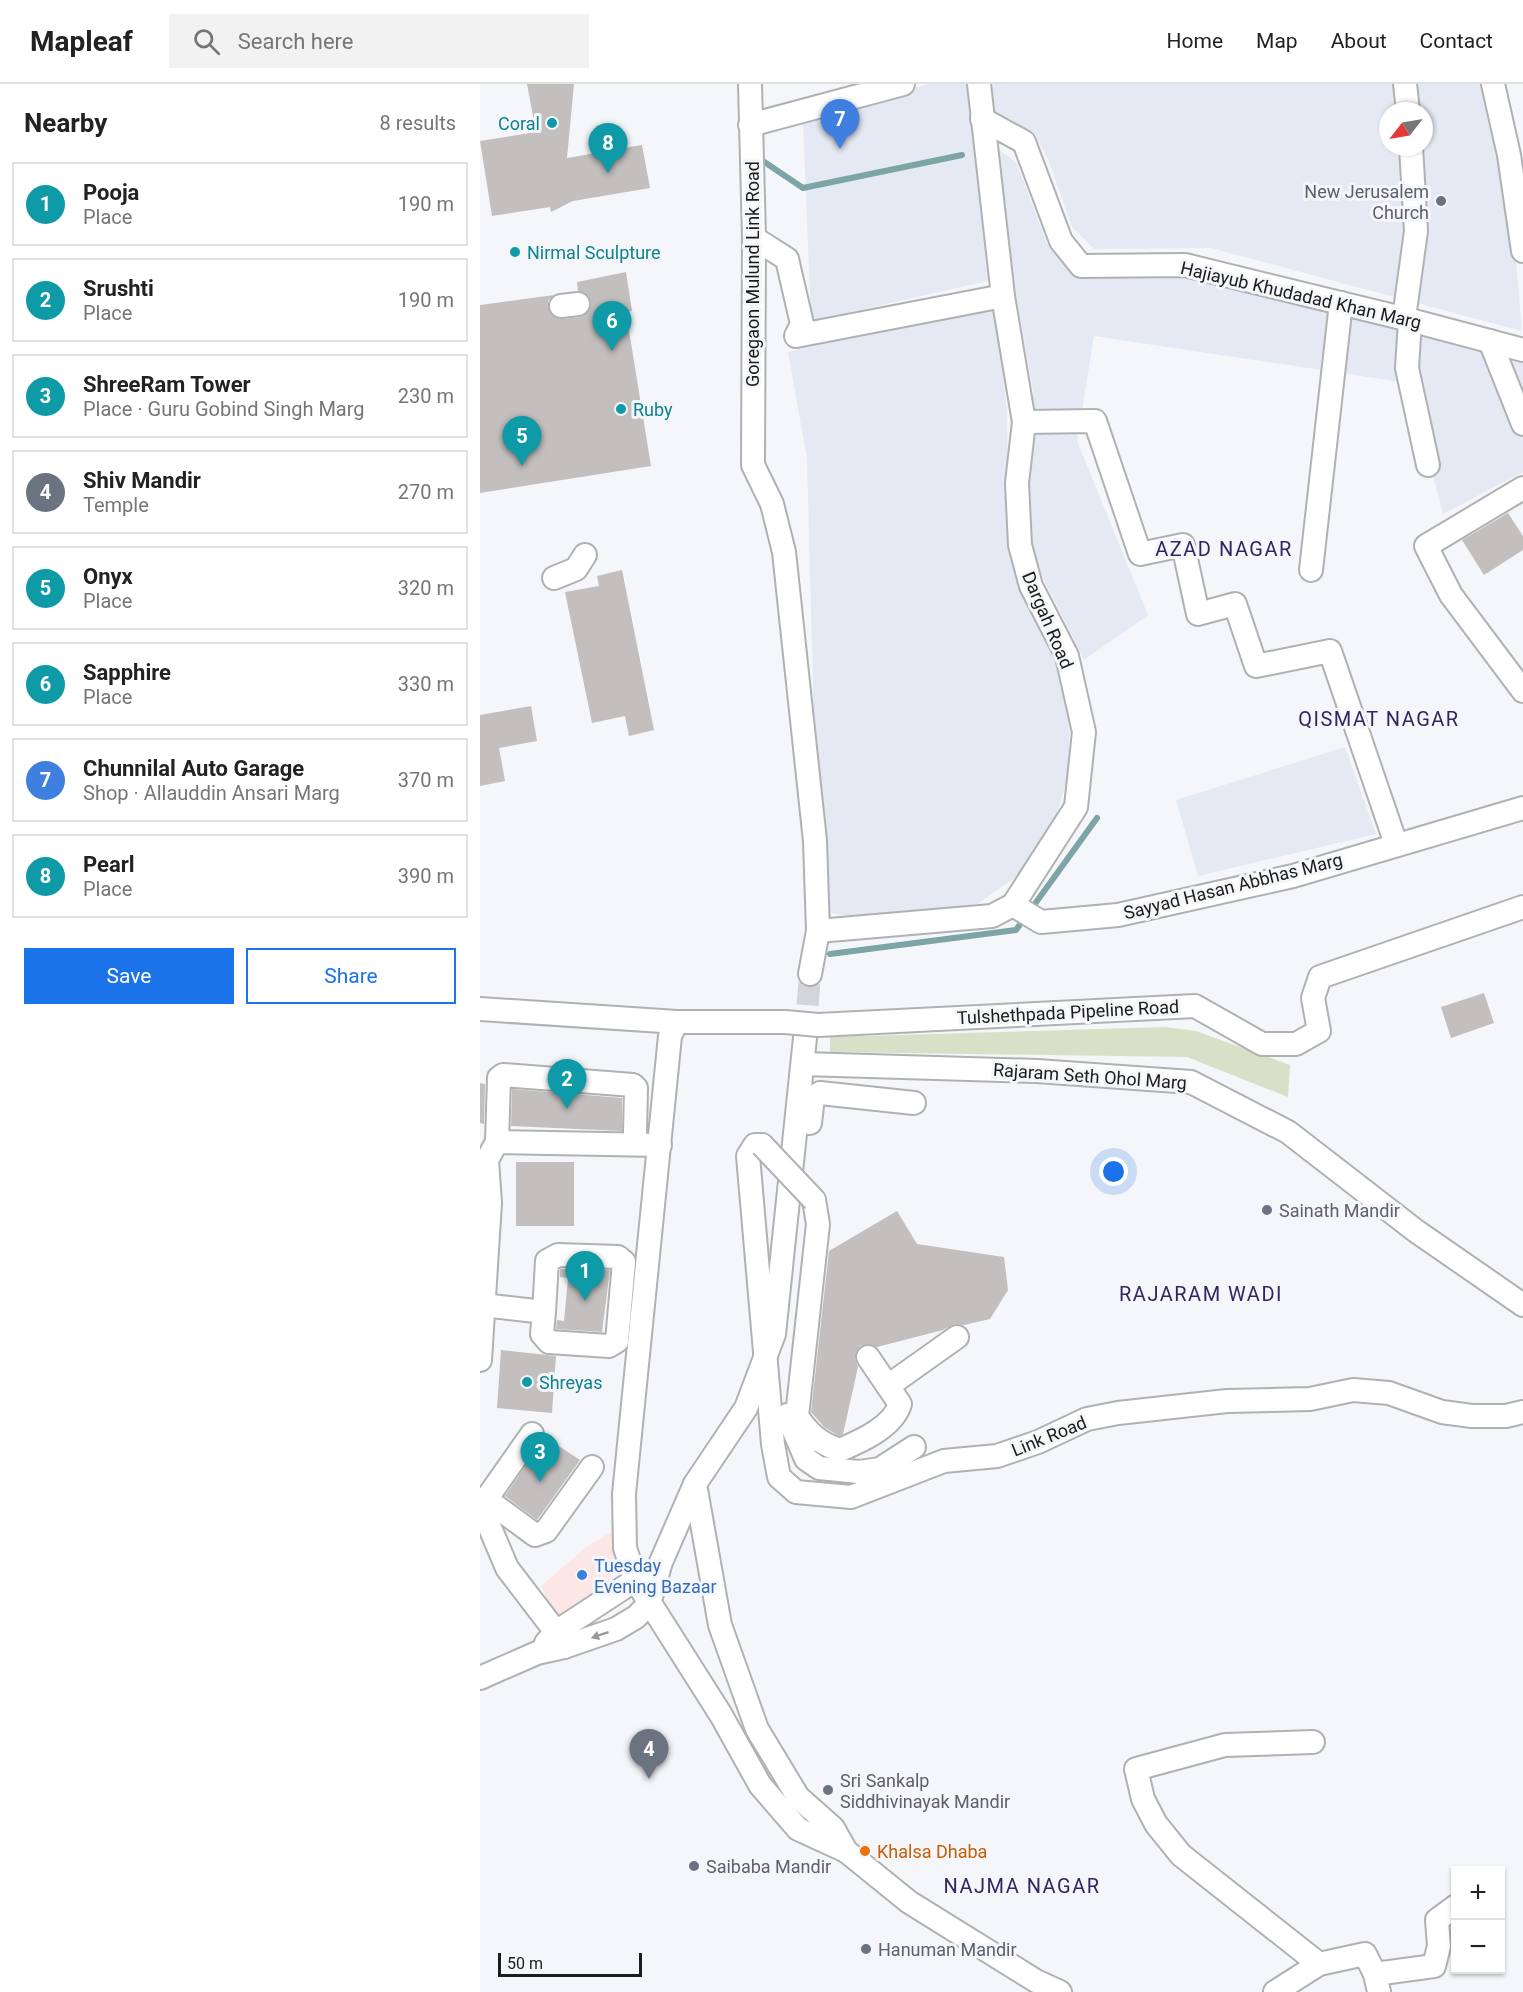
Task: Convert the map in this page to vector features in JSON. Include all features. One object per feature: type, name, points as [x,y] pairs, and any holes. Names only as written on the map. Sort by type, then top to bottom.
[{"type":"street","name":"Goregaon Mulund Link Road","points":[[750,84],[754,238],[753,465],[772,504],[784,552],[815,841],[818,931]]},
{"type":"street","points":[[750,125],[903,84]]},
{"type":"street","name":"Dargah Road","points":[[979,84],[1004,296],[1024,422],[1017,483],[1020,545],[1031,586],[1067,656],[1084,732],[1076,807],[1017,907]]},
{"type":"street","points":[[1405,84],[1407,102]]},
{"type":"street","points":[[1493,84],[1509,155],[1523,251]]},
{"type":"street","name":"Hajiayub Khudadad Khan Marg","points":[[982,119],[1024,142],[1061,241],[1081,266],[1185,266],[1407,319],[1523,350]]},
{"type":"street","points":[[1412,156],[1416,231],[1407,319],[1407,368],[1428,465]]},
{"type":"street","points":[[754,238],[787,259],[802,324],[796,336],[1004,296]]},
{"type":"street","points":[[1311,570],[1341,303]]},
{"type":"street","points":[[1490,341],[1523,424]]},
{"type":"street","points":[[1024,422],[1095,421],[1140,554],[1183,544],[1198,614],[1234,604],[1256,666],[1330,651],[1396,844]]},
{"type":"street","points":[[1523,488],[1426,546],[1451,595],[1523,691]]},
{"type":"street","points":[[554,578],[576,569],[585,555]]},
{"type":"street","name":"Sayyad Hasan Abbhas Marg","points":[[1017,907],[1041,922],[1118,915],[1293,876],[1523,808]]},
{"type":"street","points":[[810,974],[818,931],[992,916],[1017,907]]},
{"type":"street","name":"Tulshethpada Pipeline Road","points":[[480,1009],[677,1022],[785,1022],[811,1031],[1195,1006],[1262,1044],[1296,1044],[1319,1031],[1313,998],[1320,977],[1523,908]]},
{"type":"street","points":[[677,1022],[670,1036],[624,1494],[626,1548],[636,1581],[721,1715],[760,1785],[798,1829],[846,1851],[909,1902],[1036,1981],[1060,1992]]},
{"type":"street","points":[[560,1639],[616,1629],[636,1617],[649,1604],[661,1562],[695,1484],[746,1408],[774,1334],[803,1064],[811,1031]]},
{"type":"street","name":"Rajaram Seth Ohol Marg","points":[[803,1064],[1037,1071],[1191,1082],[1288,1132],[1416,1231],[1523,1305]]},
{"type":"street","points":[[836,1095],[838,1064]]},
{"type":"street","points":[[480,1359],[490,1203],[488,1154],[499,1078],[503,1075],[633,1085],[636,1088],[635,1133]]},
{"type":"street","points":[[765,1354],[791,1356],[812,1101],[815,1095],[820,1093],[914,1103]]},
{"type":"street","points":[[488,1154],[660,1145]]},
{"type":"street","points":[[765,1354],[748,1156],[755,1145],[762,1145],[814,1200],[818,1224],[797,1416],[805,1429],[823,1444],[840,1450],[864,1440],[897,1413],[900,1404],[868,1357]]},
{"type":"street","points":[[558,1255],[618,1257],[624,1262],[617,1341],[613,1344],[549,1342],[542,1334],[544,1312],[547,1261],[558,1255]]},
{"type":"street","points":[[483,1305],[544,1312]]},
{"type":"street","points":[[888,1386],[957,1337]]},
{"type":"street","name":"Link Road","points":[[765,1354],[772,1444],[780,1478],[796,1492],[851,1497],[944,1461],[997,1456],[1038,1442],[1087,1419],[1118,1413],[1227,1401],[1310,1399],[1353,1390],[1389,1393],[1442,1412],[1472,1416],[1506,1416],[1523,1412]]},
{"type":"street","points":[[770,1404],[779,1403],[784,1407],[802,1453],[806,1459],[819,1468],[859,1472],[880,1469],[914,1447]]},
{"type":"street","points":[[482,1505],[532,1434]]},
{"type":"street","points":[[482,1505],[535,1535],[540,1535],[546,1531],[592,1467]]},
{"type":"street","points":[[695,1484],[720,1625],[757,1729],[798,1797],[833,1828],[846,1851]]},
{"type":"street","points":[[482,1505],[507,1568],[560,1639]]},
{"type":"street","points":[[480,1678],[537,1653],[560,1639],[601,1600],[636,1581],[661,1562]]},
{"type":"street","points":[[1313,1742],[1225,1745],[1136,1769],[1143,1799],[1156,1824],[1181,1856],[1319,1964]]},
{"type":"street","points":[[1275,1992],[1319,1964],[1365,1954],[1377,1983],[1434,1966],[1439,1946],[1437,1920],[1451,1909]]},
{"type":"shaded area","points":[[928,84],[969,84],[992,280],[811,321],[803,120]]},
{"type":"shaded area","points":[[992,84],[1486,84],[1515,251],[1522,331],[1211,248],[1094,249],[1072,227],[1048,159],[1034,134],[993,113]]},
{"type":"shaded area","points":[[995,147],[1016,162],[1047,243],[1078,277],[1190,275],[1523,360],[1523,472],[1443,514],[1408,383],[1094,336],[1077,441],[1148,615],[1084,660],[1040,572],[1027,523],[1033,391],[1007,241]]},
{"type":"shaded area","points":[[995,304],[1007,410],[1008,533],[1059,663],[1070,720],[1068,777],[1056,815],[1019,875],[977,904],[862,918],[819,911],[807,459],[788,352]]},
{"type":"shaded area","points":[[1345,747],[1376,834],[1198,876],[1176,800]]},
{"type":"shaded area","name":"Tuesday Evening Bazaar","points":[[615,1530],[614,1567],[609,1584],[557,1621],[541,1586],[589,1545]]},
{"type":"green space","points":[[1165,1027],[1196,1031],[1290,1065],[1288,1097],[1187,1057],[830,1052],[830,1037]]},
{"type":"building","points":[[527,84],[574,84],[567,158],[642,145],[650,188],[573,201],[551,212],[550,207],[492,216],[480,141],[536,132]]},
{"type":"building","points":[[626,272],[632,311],[626,312],[651,466],[480,493],[480,305],[554,295],[548,301],[551,314],[562,319],[580,317],[586,314],[591,303],[588,296],[578,291],[577,282]]},
{"type":"building","points":[[1508,513],[1523,536],[1523,550],[1484,575],[1462,540]]},
{"type":"building","points":[[622,570],[654,730],[629,736],[625,716],[592,723],[565,592],[599,586],[597,576]]},
{"type":"building","points":[[531,706],[537,741],[499,748],[505,781],[480,786],[480,715]]},
{"type":"building","points":[[1484,993],[1494,1023],[1451,1038],[1441,1007]]},
{"type":"building","points":[[480,1083],[485,1084],[484,1124],[480,1123]]},
{"type":"building","points":[[512,1089],[622,1098],[622,1131],[511,1126]]},
{"type":"building","points":[[516,1162],[574,1162],[574,1226],[516,1226]]},
{"type":"building","points":[[897,1211],[917,1244],[1004,1257],[1008,1290],[990,1319],[964,1325],[955,1324],[943,1330],[877,1347],[868,1344],[860,1346],[856,1352],[855,1359],[858,1367],[843,1434],[839,1436],[824,1427],[811,1412],[829,1251]]},
{"type":"building","points":[[560,1269],[610,1270],[602,1332],[556,1329],[557,1320],[564,1321],[568,1278],[560,1277]]},
{"type":"building","name":"Shreyas","points":[[501,1350],[556,1356],[552,1413],[497,1408]]},
{"type":"building","points":[[545,1437],[580,1460],[537,1520],[505,1496]]},
{"type":"waterway","points":[[763,161],[803,188],[962,155]]},
{"type":"waterway","points":[[830,954],[1016,930],[1097,818]]},
{"type":"tunnel","points":[[805,1038],[810,974]]},
{"type":"place","name":"Coral","points":[[552,123]]},
{"type":"place","name":"Chunnilal Auto Garage","points":[[840,149]]},
{"type":"place","name":"Pearl","points":[[608,173]]},
{"type":"place","name":"New Jerusalem Church","points":[[1441,201]]},
{"type":"place","name":"Nirmal Sculpture","points":[[515,252]]},
{"type":"place","name":"Sapphire","points":[[612,351]]},
{"type":"place","name":"Ruby","points":[[621,409]]},
{"type":"place","name":"Onyx","points":[[522,466]]},
{"type":"place","name":"Srushti","points":[[567,1109]]},
{"type":"place","name":"Sainath Mandir","points":[[1267,1210]]},
{"type":"place","name":"Pooja","points":[[585,1301]]},
{"type":"place","name":"Shreyas","points":[[527,1382]]},
{"type":"place","name":"ShreeRam Tower","points":[[540,1482]]},
{"type":"place","name":"Tuesday Evening Bazaar","points":[[582,1575]]},
{"type":"place","name":"Shiv Mandir","points":[[649,1779]]},
{"type":"place","name":"Sri Sankalp Siddhivinayak Mandir","points":[[828,1790]]},
{"type":"place","name":"Khalsa Dhaba","points":[[865,1851]]},
{"type":"place","name":"Saibaba Mandir","points":[[694,1866]]},
{"type":"place","name":"Hanuman Mandir","points":[[866,1949]]},
{"type":"district","name":"AZAD NAGAR","points":[[1224,549]]},
{"type":"district","name":"QISMAT NAGAR","points":[[1379,719]]},
{"type":"district","name":"RAJARAM WADI","points":[[1201,1294]]},
{"type":"district","name":"NAJMA NAGAR","points":[[1022,1886]]}]
